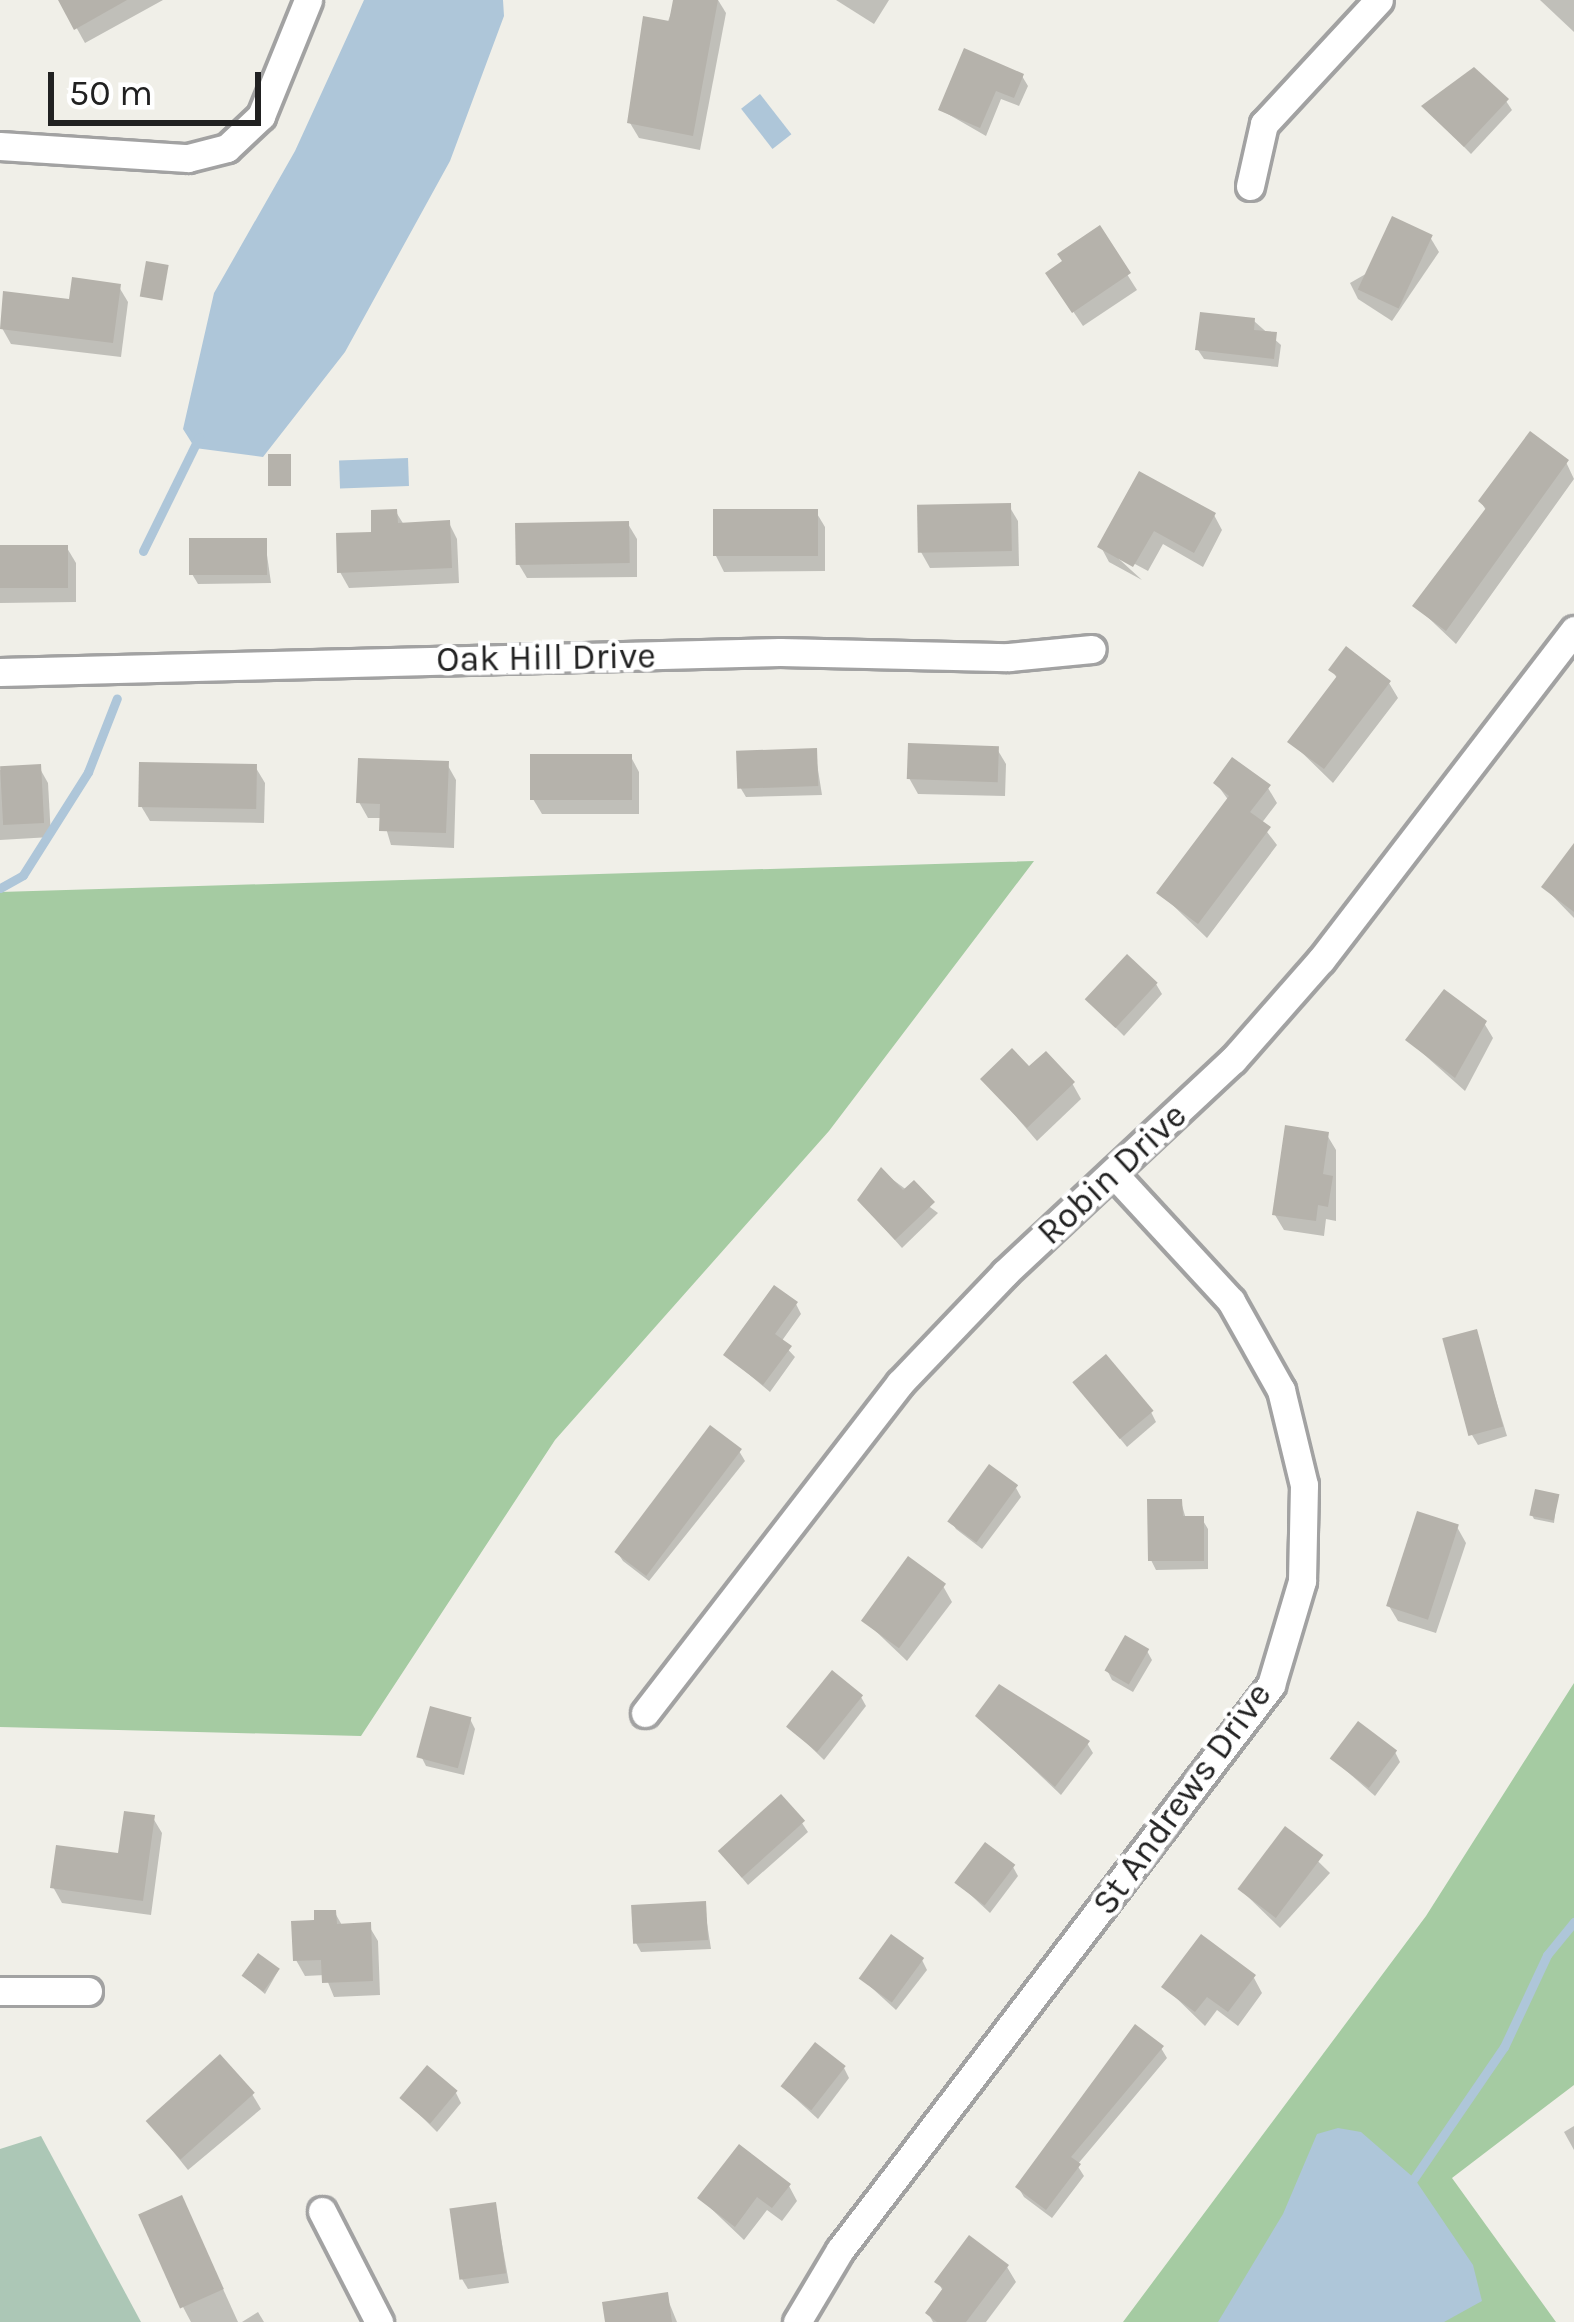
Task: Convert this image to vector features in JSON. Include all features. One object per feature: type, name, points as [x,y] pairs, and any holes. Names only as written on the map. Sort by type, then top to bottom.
[{"type":"street","points":[[0,146],[188,158],[242,137],[274,92],[308,0]]},
{"type":"street","points":[[1250,186],[1264,124],[1379,0]]},
{"type":"street","name":"Robin Drive","points":[[645,1713],[900,1383],[1232,1060],[1321,960],[1574,630]]},
{"type":"street","name":"Oak Hill Drive","points":[[0,671],[780,652],[1009,657],[1092,649]]},
{"type":"street","name":"St Andrews Drive","points":[[797,2322],[840,2250],[1270,1685],[1302,1581],[1304,1485],[1280,1390],[1231,1301],[1113,1173]]},
{"type":"street","points":[[0,1991],[88,1991]]},
{"type":"street","points":[[322,2211],[379,2322]]},
{"type":"green space","points":[[1034,861],[829,1131],[555,1440],[361,1736],[0,1727],[0,892]]},
{"type":"green space","points":[[1574,1683],[1574,2085],[1452,2178],[1556,2322],[1123,2322],[1426,1916]]},
{"type":"green space","points":[[41,2136],[141,2322],[0,2322],[0,2149]]},
{"type":"water","points":[[364,0],[503,0],[504,16],[450,161],[345,352],[263,457],[195,448],[183,429],[214,293],[295,151]]},
{"type":"water","points":[[760,94],[791,134],[772,149],[741,109]]},
{"type":"water","points":[[408,458],[409,486],[340,488],[339,460]]},
{"type":"water","points":[[1338,2128],[1361,2132],[1414,2178],[1473,2265],[1482,2301],[1444,2322],[1218,2322],[1283,2214],[1317,2134]]},
{"type":"building","points":[[58,0],[127,0],[74,30]]},
{"type":"building","points":[[673,0],[718,0],[693,136],[627,123],[643,16],[669,21]]},
{"type":"building","points":[[964,48],[1024,74],[1014,98],[996,91],[980,128],[938,110]]},
{"type":"building","points":[[1474,67],[1509,99],[1464,147],[1421,106]]},
{"type":"building","points":[[1392,216],[1433,235],[1399,308],[1358,289]]},
{"type":"building","points":[[1100,225],[1131,273],[1072,313],[1045,273],[1062,261],[1057,254]]},
{"type":"building","points":[[146,261],[169,265],[162,300],[140,296]]},
{"type":"building","points":[[72,277],[121,284],[113,343],[0,329],[3,291],[69,299]]},
{"type":"building","points":[[1200,312],[1255,318],[1254,330],[1277,332],[1274,359],[1195,350]]},
{"type":"building","points":[[1530,431],[1569,460],[1446,631],[1412,606],[1486,508],[1478,501]]},
{"type":"building","points":[[268,454],[291,454],[291,486],[268,486]]},
{"type":"building","points":[[1139,471],[1216,513],[1194,553],[1154,531],[1133,567],[1097,547]]},
{"type":"building","points":[[1011,503],[1012,551],[918,553],[917,505]]},
{"type":"building","points":[[397,509],[398,523],[450,520],[452,568],[337,573],[336,533],[371,532],[371,510]]},
{"type":"building","points":[[713,509],[818,509],[818,556],[713,556]]},
{"type":"building","points":[[629,521],[630,563],[516,565],[515,523]]},
{"type":"building","points":[[189,538],[267,538],[267,575],[189,575]]},
{"type":"building","points":[[0,545],[68,545],[68,588],[0,588]]},
{"type":"building","points":[[1346,646],[1391,681],[1324,769],[1287,742],[1337,676],[1328,670]]},
{"type":"building","points":[[908,743],[999,746],[998,782],[907,779]]},
{"type":"building","points":[[817,748],[818,786],[737,789],[736,751]]},
{"type":"building","points":[[530,754],[632,754],[632,800],[530,800]]},
{"type":"building","points":[[1232,757],[1271,785],[1250,812],[1271,827],[1198,924],[1156,893],[1229,796],[1213,783]]},
{"type":"building","points":[[358,758],[449,761],[446,833],[379,831],[380,804],[356,803]]},
{"type":"building","points":[[139,762],[257,764],[256,809],[138,807]]},
{"type":"building","points":[[41,764],[44,823],[3,825],[0,766]]},
{"type":"building","points":[[1574,843],[1574,912],[1541,887]]},
{"type":"building","points":[[1127,954],[1158,983],[1115,1028],[1085,999]]},
{"type":"building","points":[[1444,989],[1487,1021],[1455,1078],[1405,1040]]},
{"type":"building","points":[[1012,1048],[1029,1066],[1046,1051],[1075,1082],[1027,1128],[980,1079]]},
{"type":"building","points":[[1285,1125],[1329,1132],[1323,1174],[1333,1176],[1328,1207],[1318,1205],[1316,1221],[1272,1215]]},
{"type":"building","points":[[881,1167],[903,1190],[914,1180],[935,1202],[895,1240],[857,1200]]},
{"type":"building","points":[[774,1285],[798,1302],[775,1334],[792,1346],[763,1385],[723,1355]]},
{"type":"building","points":[[1477,1329],[1503,1427],[1468,1436],[1442,1338]]},
{"type":"building","points":[[1106,1354],[1154,1411],[1120,1439],[1072,1382]]},
{"type":"building","points":[[710,1425],[742,1449],[646,1576],[614,1552]]},
{"type":"building","points":[[989,1464],[1018,1485],[976,1543],[947,1521]]},
{"type":"building","points":[[1535,1489],[1559,1494],[1554,1521],[1529,1515]]},
{"type":"building","points":[[1147,1499],[1182,1499],[1183,1516],[1204,1516],[1204,1561],[1148,1561]]},
{"type":"building","points":[[1417,1511],[1459,1525],[1428,1620],[1386,1606]]},
{"type":"building","points":[[908,1556],[946,1584],[899,1648],[861,1621]]},
{"type":"building","points":[[1125,1635],[1149,1649],[1129,1685],[1104,1671]]},
{"type":"building","points":[[832,1670],[863,1695],[817,1752],[786,1727]]},
{"type":"building","points":[[999,1684],[1090,1741],[1055,1787],[975,1716]]},
{"type":"building","points":[[430,1706],[472,1717],[458,1768],[416,1757]]},
{"type":"building","points":[[1358,1721],[1397,1750],[1369,1788],[1330,1759]]},
{"type":"building","points":[[781,1794],[805,1821],[742,1878],[718,1851]]},
{"type":"building","points":[[124,1811],[155,1815],[143,1901],[50,1888],[56,1845],[118,1853]]},
{"type":"building","points":[[1285,1826],[1323,1855],[1276,1918],[1237,1889]]},
{"type":"building","points":[[985,1842],[1015,1865],[985,1906],[954,1883]]},
{"type":"building","points":[[706,1901],[708,1940],[633,1944],[631,1905]]},
{"type":"building","points":[[314,1910],[336,1910],[337,1924],[371,1922],[373,1981],[322,1983],[321,1960],[293,1961],[291,1921],[314,1920]]},
{"type":"building","points":[[891,1934],[924,1958],[892,2003],[859,1978]]},
{"type":"building","points":[[1201,1934],[1256,1975],[1228,2012],[1207,1997],[1195,2012],[1161,1987]]},
{"type":"building","points":[[258,1953],[280,1969],[263,1992],[242,1976]]},
{"type":"building","points":[[1135,2024],[1164,2046],[1071,2157],[1081,2164],[1046,2210],[1015,2187]]},
{"type":"building","points":[[815,2042],[846,2066],[811,2110],[781,2086]]},
{"type":"building","points":[[220,2054],[255,2093],[180,2160],[146,2121]]},
{"type":"building","points":[[427,2065],[458,2091],[430,2124],[399,2098]]},
{"type":"building","points":[[739,2144],[791,2184],[772,2208],[757,2197],[735,2227],[697,2198]]},
{"type":"building","points":[[182,2195],[224,2289],[180,2309],[138,2215]]},
{"type":"building","points":[[496,2202],[506,2273],[459,2280],[449,2209]]},
{"type":"building","points":[[969,2235],[1009,2265],[966,2322],[937,2322],[925,2313],[943,2288],[934,2282]]},
{"type":"building","points":[[668,2292],[672,2322],[605,2322],[602,2302]]},
{"type":"waterway","points":[[143,551],[199,437]]},
{"type":"waterway","points":[[0,888],[23,875],[88,772],[117,698]]},
{"type":"waterway","points":[[1408,2187],[1504,2047],[1547,1955],[1574,1922]]}]
